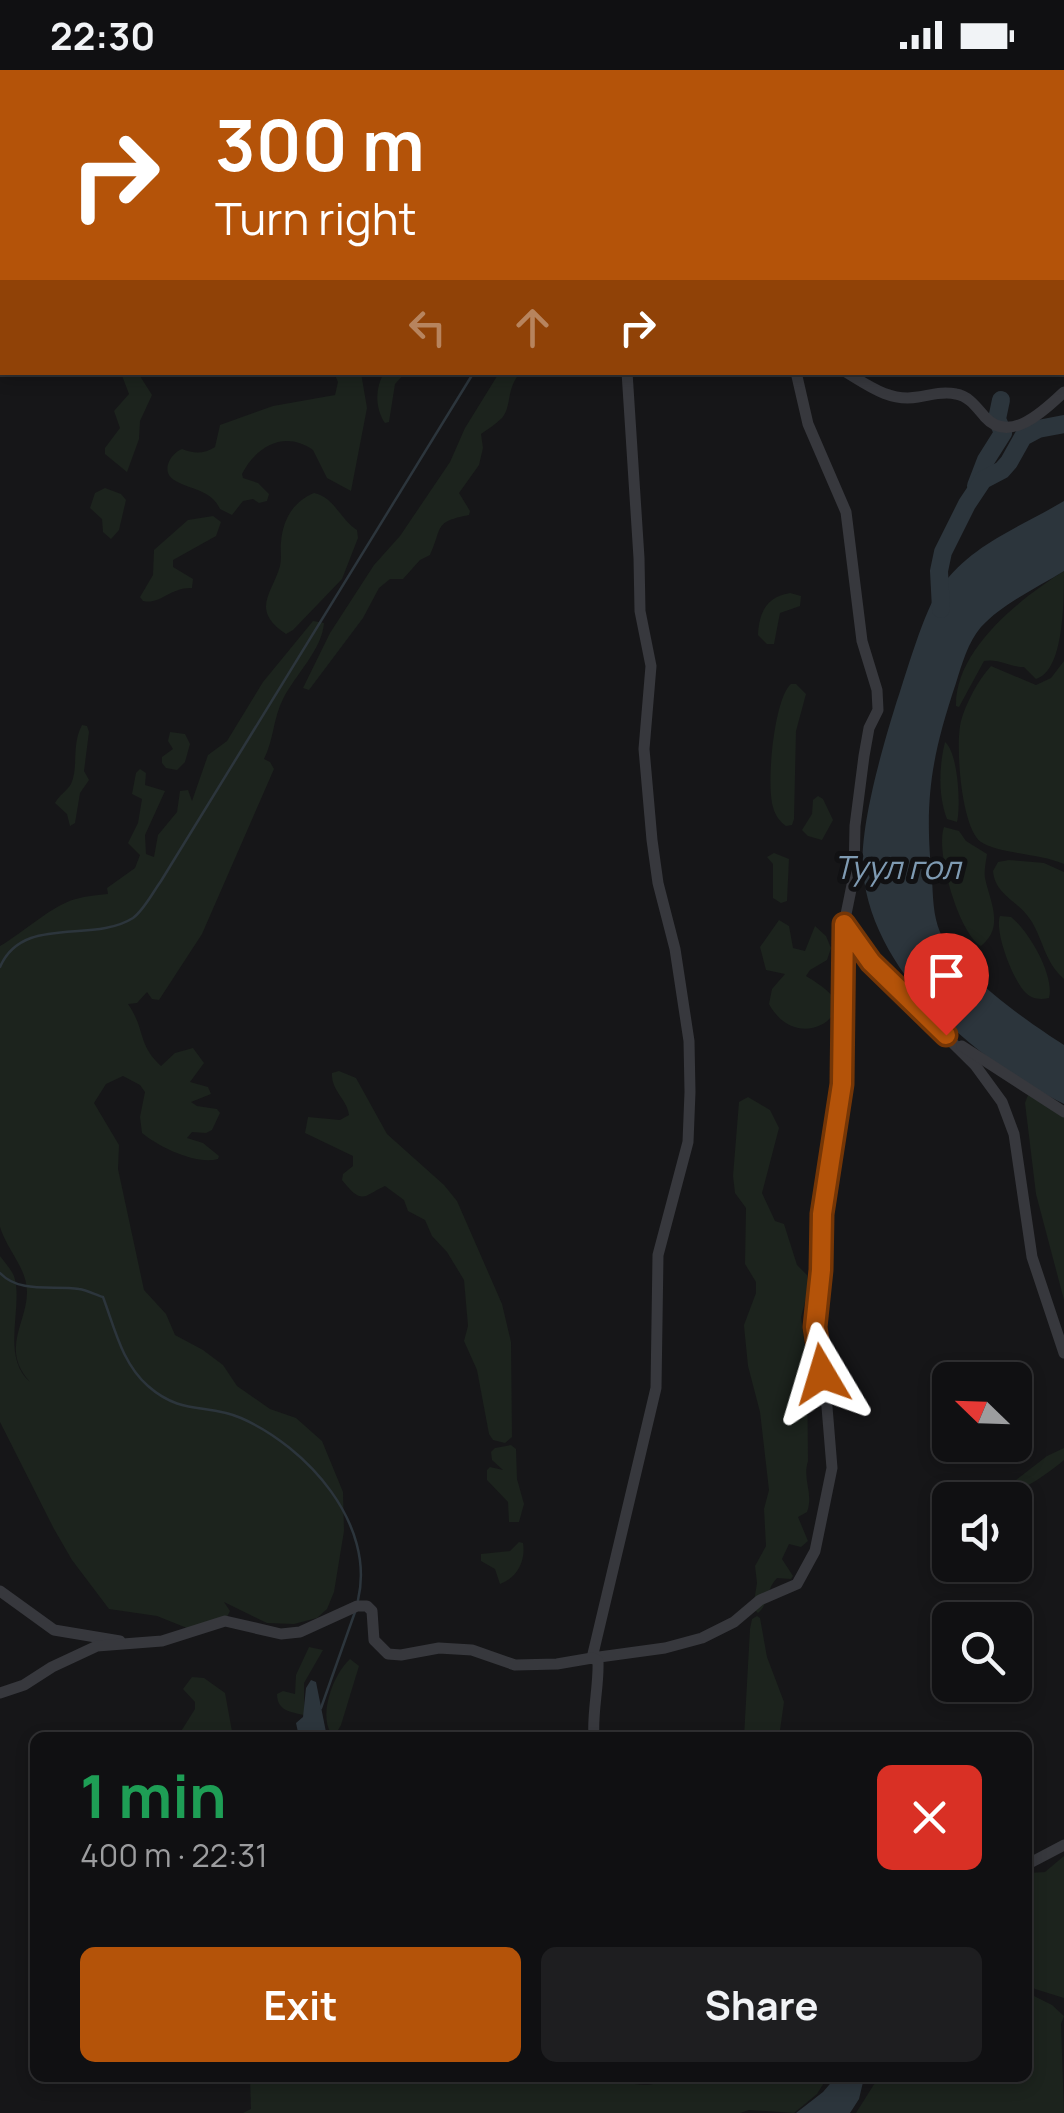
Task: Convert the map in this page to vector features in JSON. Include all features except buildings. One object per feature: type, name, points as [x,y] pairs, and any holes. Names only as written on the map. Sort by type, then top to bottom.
[{"type":"street","points":[[592,1658],[656,1388],[658,1255],[688,1142],[690,1092],[688,1041],[675,949],[658,883],[644,749],[652,666],[640,611],[627,375]]},
{"type":"street","points":[[0,1693],[24,1685],[98,1646],[162,1640],[226,1621],[281,1634],[300,1632],[357,1606],[372,1611],[374,1640],[388,1654],[401,1656],[439,1648],[472,1650],[515,1665],[557,1664],[665,1648],[702,1638],[734,1622],[760,1600],[797,1584],[815,1551],[832,1468],[815,1327],[822,1214],[842,1084],[844,924],[854,875],[855,826],[868,728],[878,710],[878,690],[862,641],[846,512],[808,424],[797,375]]},
{"type":"street","points":[[852,375],[892,397],[962,394],[988,422],[999,426],[1019,426],[1039,416],[1064,392]]},
{"type":"street","points":[[844,924],[871,962],[946,1035],[1002,1102],[1014,1134],[1032,1257],[1064,1353]]},
{"type":"street","points":[[946,1035],[1064,1112]]},
{"type":"street","points":[[0,1590],[54,1630],[134,1643]]},
{"type":"street","points":[[592,1658],[598,1661],[594,1732]]},
{"type":"street","points":[[1032,1862],[1064,1845]]},
{"type":"shaded area","points":[[122,375],[139,375],[152,395],[140,421],[139,439],[127,472],[105,454],[105,448],[120,428],[114,411],[129,394]]},
{"type":"shaded area","points":[[335,375],[361,375],[367,408],[351,491],[327,478],[313,450],[292,441],[272,444],[248,464],[243,478],[258,483],[269,494],[267,501],[243,501],[232,515],[206,494],[170,476],[167,467],[174,454],[182,449],[199,452],[215,447],[220,425],[273,406],[335,395],[338,382]]},
{"type":"shaded area","points":[[383,375],[403,375],[395,384],[389,422],[385,423],[379,411]]},
{"type":"shaded area","points":[[498,375],[519,375],[505,413],[481,434],[479,465],[459,493],[469,515],[444,523],[430,555],[403,579],[390,579],[379,588],[363,618],[309,690],[303,688],[330,633],[374,565],[400,536],[450,462],[465,428]]},
{"type":"shaded area","points":[[105,488],[126,500],[119,530],[111,539],[103,532],[102,519],[90,508],[95,493]]},
{"type":"shaded area","points":[[314,493],[332,504],[357,530],[358,538],[342,579],[286,634],[269,617],[266,602],[280,566],[287,519],[300,501]]},
{"type":"shaded area","points":[[213,516],[221,522],[216,536],[173,560],[173,567],[193,579],[192,588],[155,601],[143,601],[140,597],[153,575],[154,550],[188,520]]},
{"type":"shaded area","points":[[1064,571],[1060,634],[1045,673],[1036,679],[1024,667],[984,661],[959,707],[956,706],[966,665],[978,645],[1029,595]]},
{"type":"shaded area","points":[[790,593],[801,596],[800,606],[780,613],[774,644],[767,644],[758,635],[762,613],[775,598]]},
{"type":"shaded area","points":[[313,621],[324,623],[322,633],[283,699],[264,759],[274,769],[202,934],[159,1000],[152,999],[147,992],[137,1003],[128,1004],[148,1051],[161,1066],[175,1053],[193,1048],[204,1063],[190,1082],[208,1087],[211,1094],[191,1102],[220,1113],[212,1130],[192,1132],[187,1138],[203,1143],[218,1159],[178,1154],[142,1133],[140,1117],[145,1092],[123,1076],[106,1084],[94,1103],[119,1145],[118,1169],[144,1290],[166,1314],[175,1335],[223,1365],[237,1386],[270,1409],[296,1418],[322,1441],[343,1492],[344,1531],[334,1592],[327,1609],[317,1618],[294,1624],[267,1623],[224,1602],[230,1611],[227,1617],[187,1628],[157,1616],[109,1609],[72,1560],[0,1422],[0,1256],[14,1276],[16,1359],[21,1371],[30,1382],[21,1370],[16,1347],[26,1303],[26,1283],[0,1227],[0,946],[67,902],[108,894],[107,888],[135,868],[140,855],[128,843],[138,823],[142,799],[132,794],[140,769],[146,773],[145,785],[165,791],[145,835],[146,854],[154,857],[158,835],[177,812],[180,791],[188,790],[192,801],[208,755],[227,741],[263,682]]},
{"type":"shaded area","points":[[1064,661],[1064,864],[981,842],[974,834],[964,804],[959,748],[966,707],[991,666],[1036,685],[1051,678]]},
{"type":"shaded area","points":[[791,684],[806,694],[796,731],[794,819],[792,825],[786,826],[774,810],[770,780],[776,723]]},
{"type":"shaded area","points":[[82,725],[89,732],[84,771],[89,780],[80,793],[75,823],[70,826],[67,814],[55,803],[71,784]]},
{"type":"shaded area","points":[[170,732],[185,734],[190,744],[185,762],[177,770],[162,763],[162,757],[173,749],[168,741]]},
{"type":"shaded area","points":[[945,742],[956,767],[957,822],[947,819],[942,801]]},
{"type":"shaded area","points":[[818,796],[833,820],[822,840],[802,830]]},
{"type":"shaded area","points":[[944,827],[959,831],[966,841],[987,854],[985,878],[994,922],[981,946],[965,926],[951,891],[943,854]]},
{"type":"shaded area","points":[[774,853],[789,859],[787,901],[781,903],[773,898],[773,864],[767,857]]},
{"type":"shaded area","points":[[998,862],[1044,863],[1064,872],[1064,979],[1049,959],[1032,922],[998,887],[993,871]]},
{"type":"shaded area","points":[[1000,916],[1011,917],[1033,943],[1048,978],[1049,998],[1031,997],[1021,987],[1002,944]]},
{"type":"shaded area","points":[[779,920],[789,926],[793,948],[805,951],[815,926],[826,936],[831,948],[827,960],[806,976],[829,993],[836,1005],[827,1021],[817,1027],[792,1026],[769,1004],[772,989],[785,974],[766,970],[760,947]]},
{"type":"shaded area","points":[[339,1071],[356,1078],[387,1134],[457,1201],[502,1304],[511,1342],[512,1437],[505,1443],[493,1440],[489,1434],[477,1370],[464,1341],[468,1326],[464,1280],[447,1252],[432,1236],[425,1220],[408,1211],[404,1200],[385,1186],[363,1196],[354,1193],[342,1180],[353,1166],[353,1156],[305,1133],[308,1117],[340,1120],[349,1115],[332,1079],[332,1073]]},
{"type":"shaded area","points":[[1028,1095],[1064,1116],[1064,1300],[1036,1194],[1025,1103]]},
{"type":"shaded area","points":[[748,1097],[770,1110],[779,1128],[762,1193],[775,1221],[784,1224],[797,1265],[807,1275],[809,1287],[801,1317],[807,1364],[809,1499],[807,1512],[798,1517],[808,1541],[801,1547],[789,1544],[782,1559],[793,1576],[777,1578],[758,1613],[753,1608],[755,1566],[766,1546],[764,1509],[769,1490],[744,1325],[756,1282],[745,1264],[746,1208],[735,1193],[733,1176],[739,1102]]},
{"type":"shaded area","points":[[511,1445],[516,1449],[517,1479],[524,1504],[519,1522],[509,1522],[508,1502],[487,1480],[490,1467],[503,1470],[492,1460],[491,1452]]},
{"type":"shaded area","points":[[1064,1448],[1064,1460],[1037,1480],[1011,1482],[1016,1480]]},
{"type":"shaded area","points":[[519,1542],[524,1550],[519,1568],[500,1584],[495,1569],[481,1561],[481,1554],[510,1551]]},
{"type":"shaded area","points":[[760,1618],[767,1657],[784,1702],[780,1732],[744,1732],[752,1619]]},
{"type":"shaded area","points":[[309,1647],[323,1650],[304,1683],[304,1715],[282,1707],[277,1694],[295,1694],[296,1675]]},
{"type":"shaded area","points":[[350,1659],[359,1666],[341,1725],[337,1732],[331,1732],[327,1719],[329,1697]]},
{"type":"shaded area","points":[[192,1677],[204,1678],[225,1693],[232,1732],[181,1732],[195,1709],[195,1702],[183,1689]]},
{"type":"shaded area","points":[[1064,1856],[1064,1998],[1032,1986],[1032,1873],[1045,1872]]},
{"type":"shaded area","points":[[1032,1995],[1064,2016],[1064,2113],[856,2113],[875,2082],[1032,2082]]},
{"type":"shaded area","points":[[250,2082],[824,2082],[817,2094],[794,2113],[243,2113],[251,2109]]},
{"type":"water","name":"Туул гол","points":[[1064,501],[1064,571],[990,618],[976,633],[966,654],[935,757],[929,826],[934,906],[940,932],[977,980],[1064,1045],[1064,1104],[1031,1086],[965,1039],[908,979],[886,945],[871,909],[863,854],[884,744],[915,644],[935,597],[967,559]]},
{"type":"water","points":[[311,1680],[316,1682],[326,1732],[298,1732],[296,1723],[303,1717],[306,1688]]},
{"type":"water","points":[[832,2082],[863,2082],[850,2113],[796,2113]]},
{"type":"waterway","points":[[0,967],[11,951],[25,941],[41,935],[116,925],[141,910],[472,375]]},
{"type":"waterway","points":[[976,486],[1003,433],[997,419],[1001,400]]},
{"type":"waterway","points":[[941,609],[939,571],[943,552],[967,504],[983,480],[1009,462],[1023,437],[1038,429],[1064,424]]},
{"type":"waterway","points":[[0,1273],[17,1284],[79,1289],[103,1297],[126,1356],[148,1386],[172,1402],[241,1418],[266,1431],[312,1468],[331,1491],[357,1544],[361,1572],[358,1600]]},
{"type":"waterway","points":[[321,1708],[355,1612]]},
{"type":"route","points":[[822,1374],[815,1327],[822,1214],[842,1084],[844,924],[871,962],[946,1035]]}]
